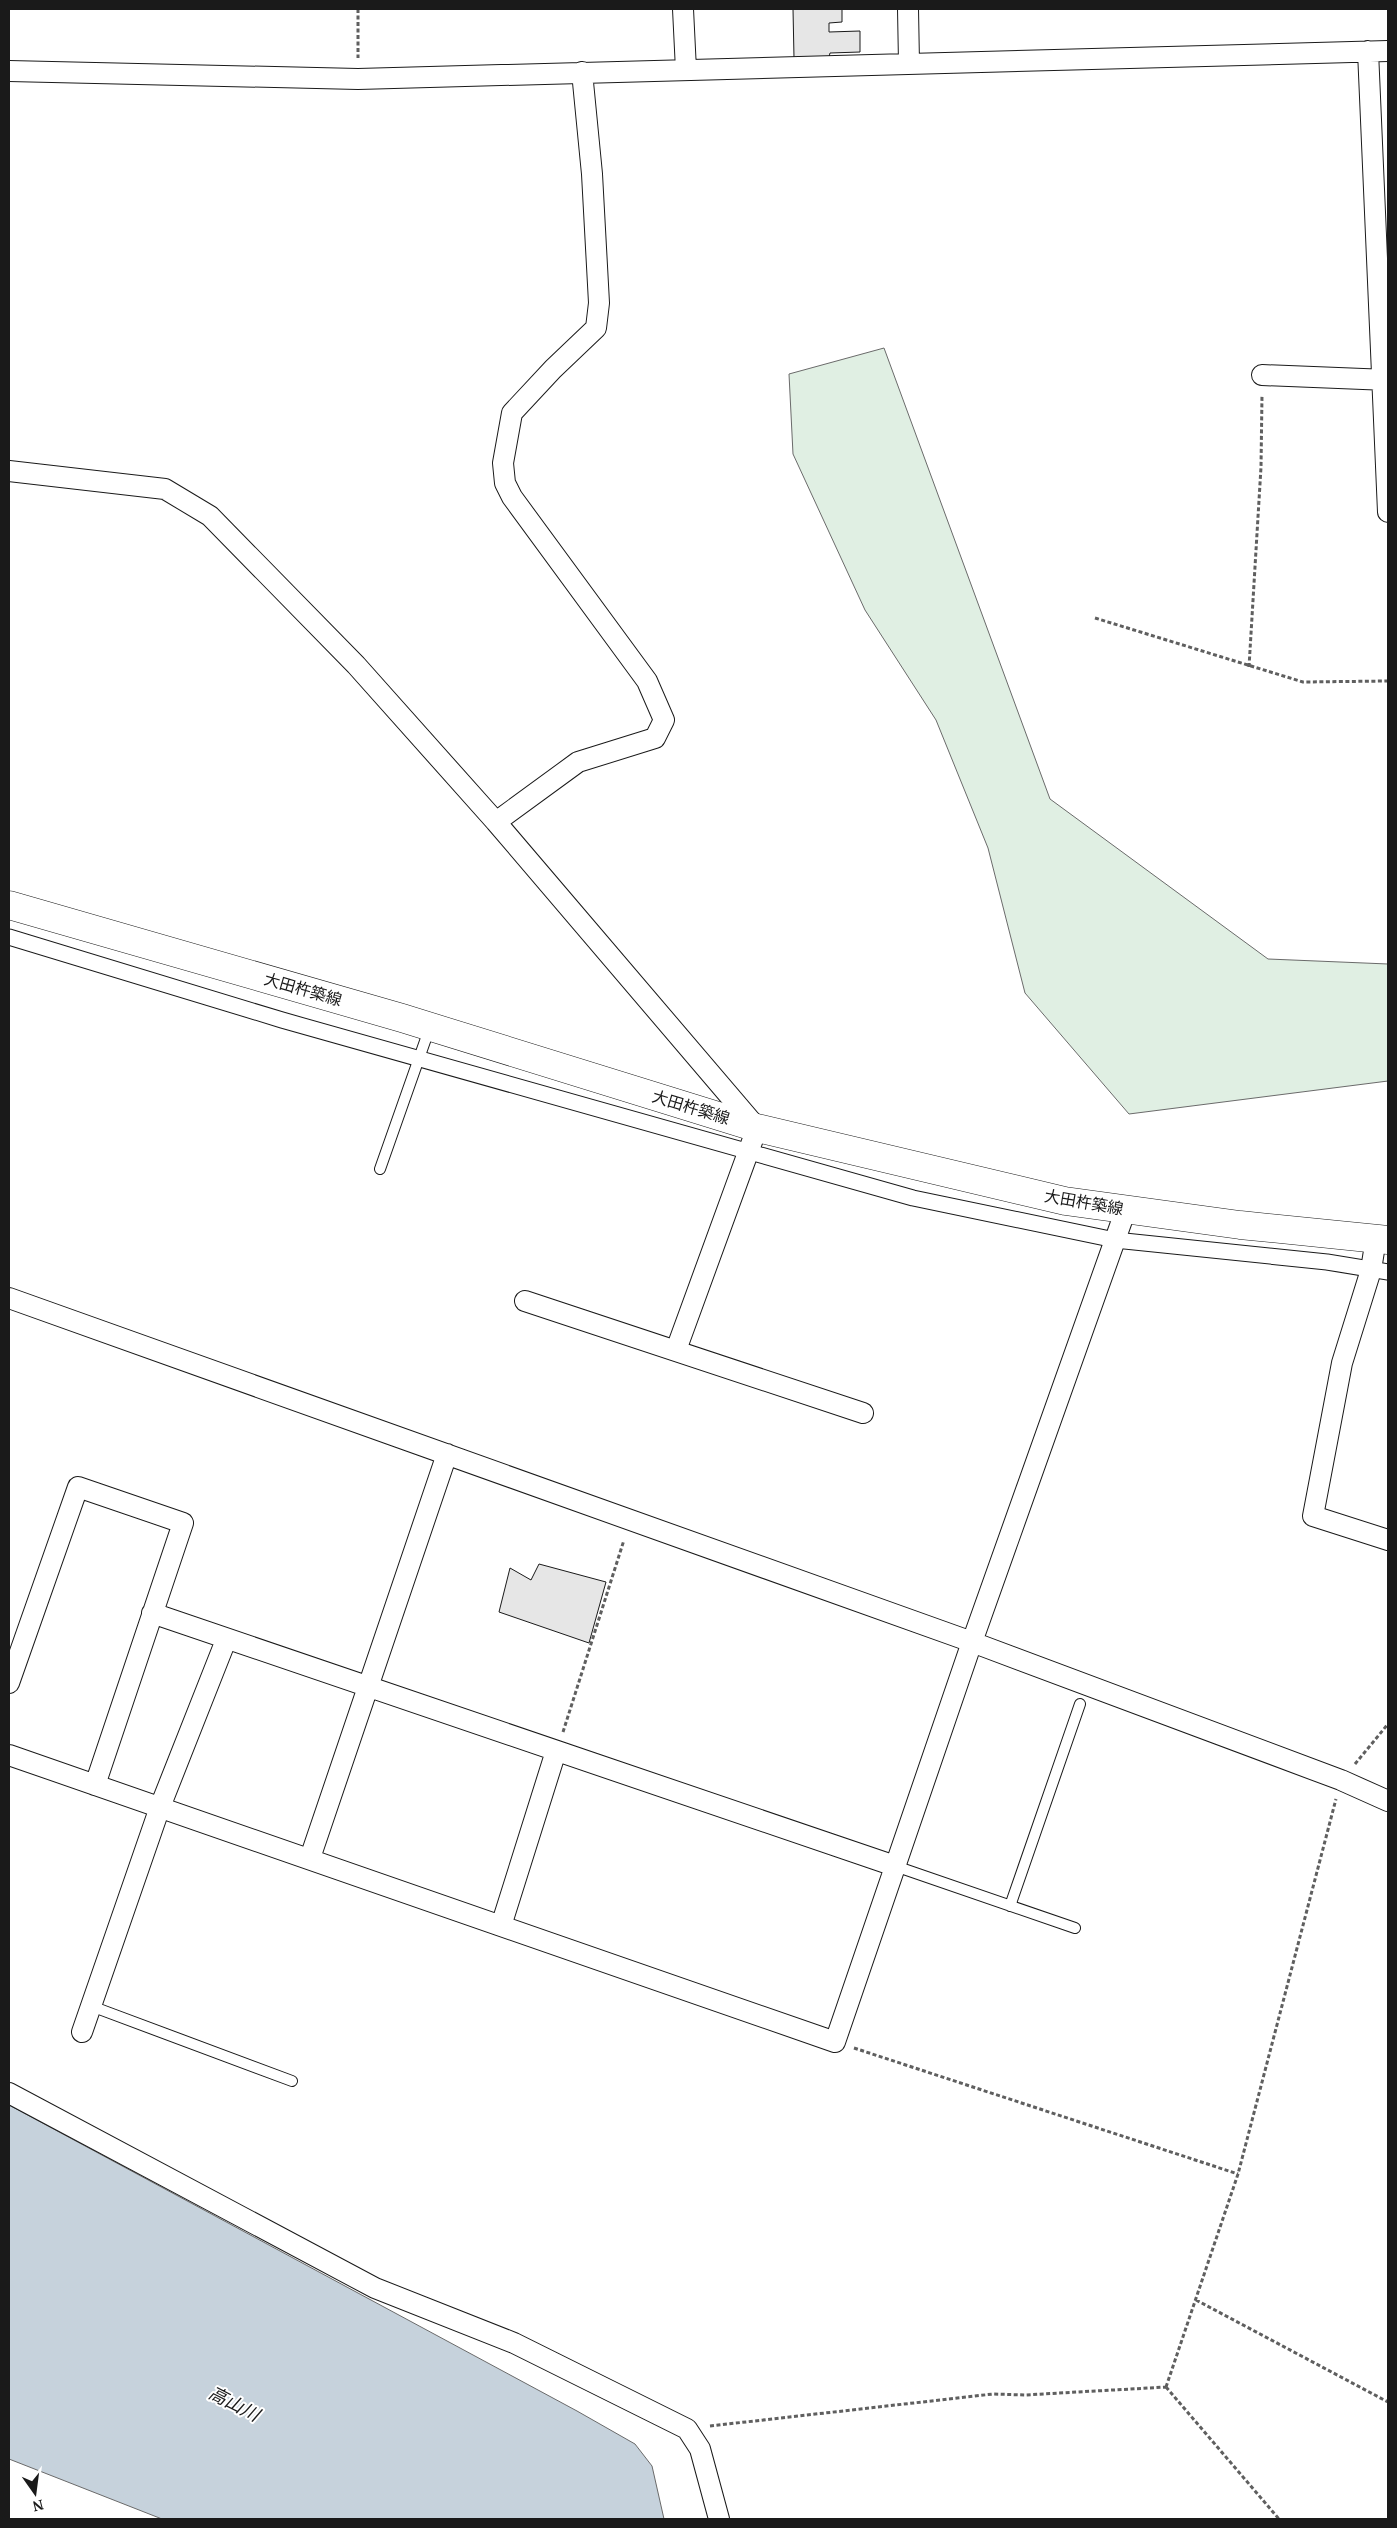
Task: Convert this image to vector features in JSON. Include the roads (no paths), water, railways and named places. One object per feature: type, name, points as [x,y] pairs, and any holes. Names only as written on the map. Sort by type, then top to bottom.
[{"type":"main road","name":"大田杵築線","points":[[9,905],[430,1026],[753,1139],[1065,1201],[1240,1224],[1382,1239]]},
{"type":"street","points":[[683,9],[686,70]]},
{"type":"street","points":[[908,9],[908,63]]},
{"type":"street","points":[[1368,51],[1386,380],[1388,512]]},
{"type":"street","points":[[9,71],[358,79],[1388,51]]},
{"type":"street","points":[[496,822],[578,762],[655,738],[664,720],[647,681],[512,497],[504,482],[503,463],[512,413],[552,369],[596,328],[599,304],[593,194],[582,72]]},
{"type":"street","points":[[1262,375],[1386,380]]},
{"type":"street","points":[[9,470],[165,489],[210,516],[356,665],[496,822],[753,1139]]},
{"type":"street","points":[[9,937],[282,1020],[419,1058],[753,1139],[914,1198],[1114,1240],[1327,1262],[1380,1271]]},
{"type":"street","points":[[676,1350],[753,1139]]},
{"type":"street","points":[[9,1755],[835,2042],[972,1642],[1126,1209]]},
{"type":"street","points":[[1382,1239],[1380,1271],[1342,1363],[1313,1516],[1388,1540]]},
{"type":"street","points":[[9,1298],[972,1642],[1341,1780],[1388,1801]]},
{"type":"street","points":[[525,1301],[863,1413]]},
{"type":"street","points":[[310,1858],[446,1454]]},
{"type":"street","points":[[9,1684],[78,1487],[183,1524],[95,1784]]},
{"type":"street","points":[[152,1614],[895,1866]]},
{"type":"street","points":[[82,2032],[160,1807],[226,1640]]},
{"type":"street","points":[[501,1926],[556,1751]]},
{"type":"street","points":[[9,2093],[375,2288],[514,2343],[688,2429],[700,2449],[719,2519]]},
{"type":"lane","points":[[380,1169],[430,1026]]},
{"type":"lane","points":[[1010,1906],[1080,1704]]},
{"type":"lane","points":[[895,1866],[1075,1928]]},
{"type":"lane","points":[[91,2006],[292,2081]]},
{"type":"water","name":"高山川","points":[[9,2105],[635,2444],[652,2466],[664,2519],[162,2519],[9,2459]]}]
